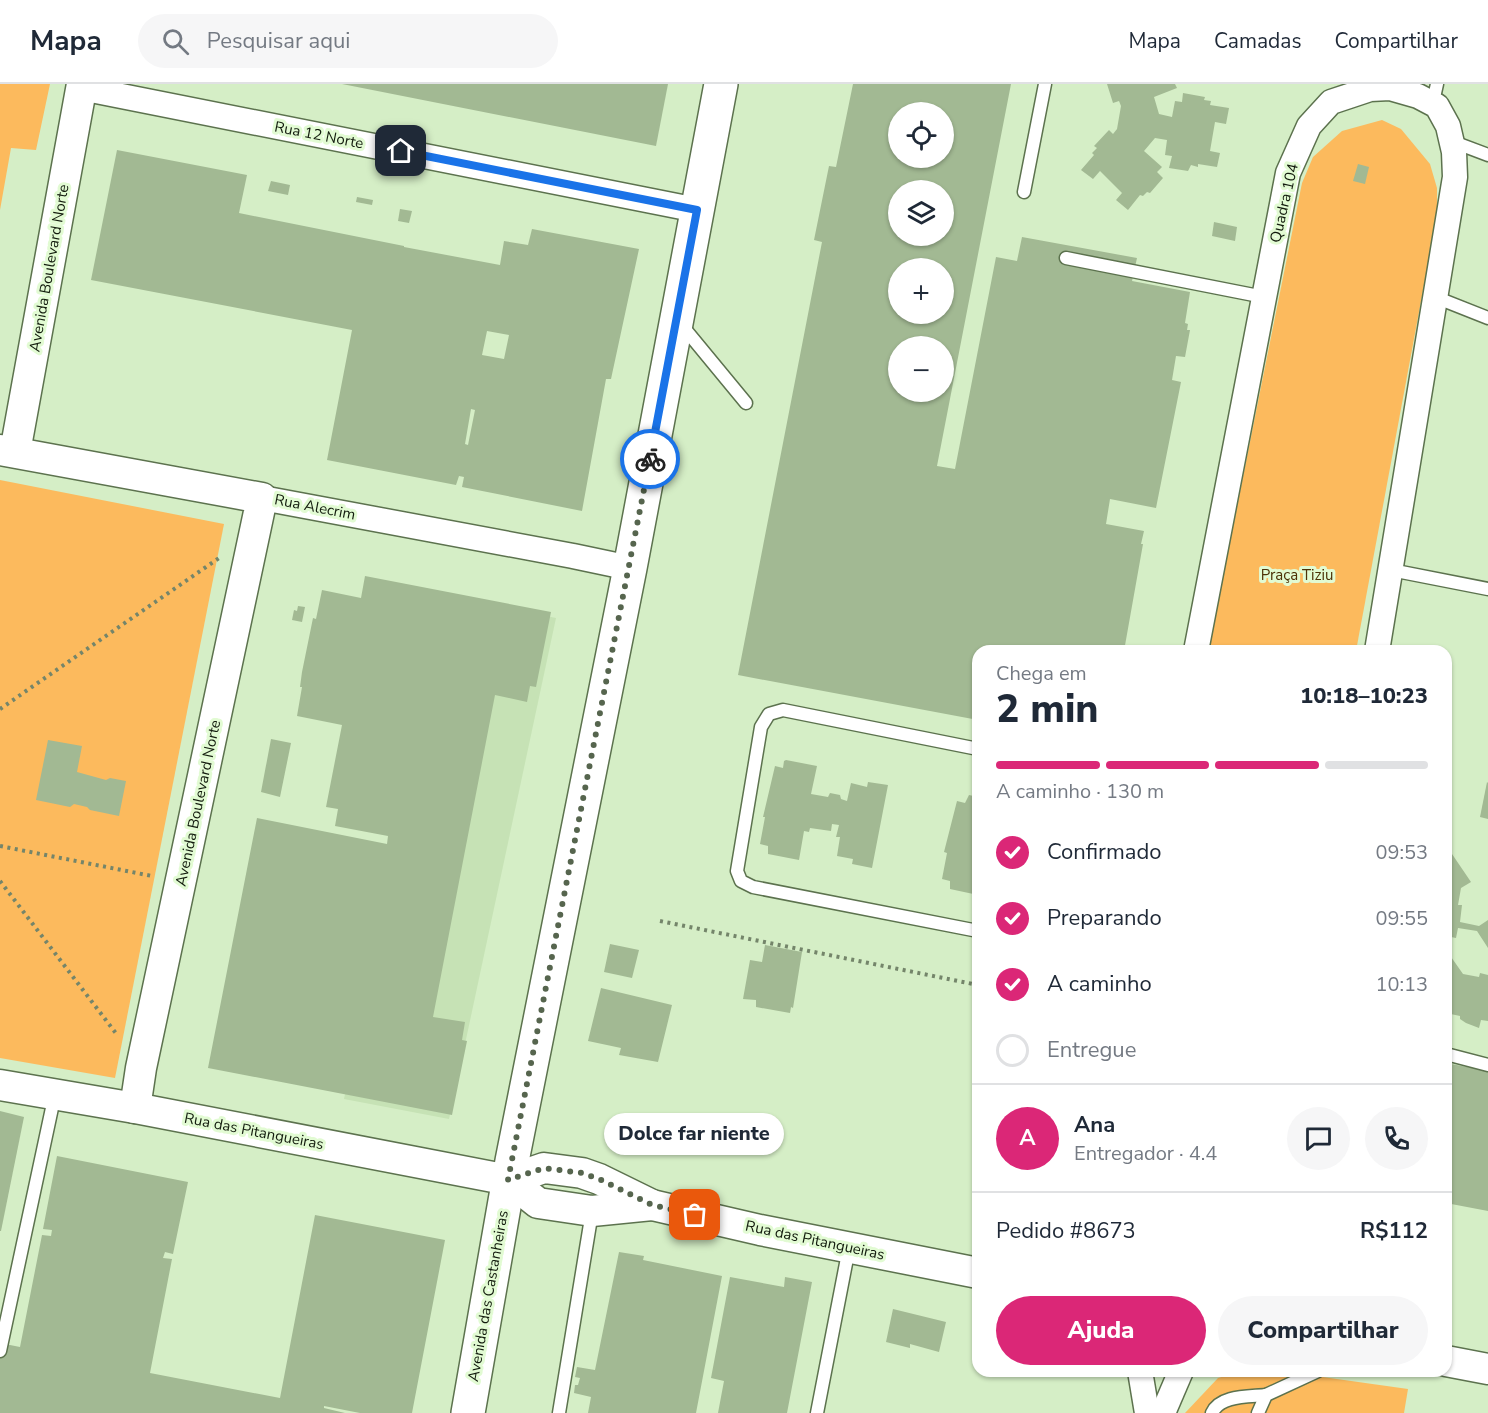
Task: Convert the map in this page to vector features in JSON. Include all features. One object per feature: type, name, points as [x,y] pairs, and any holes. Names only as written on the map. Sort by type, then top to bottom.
[{"type":"main road","name":"Avenida das Castanheiras","points":[[468,1413],[508,1180],[630,568],[721,84]]},
{"type":"street","name":"Rua 12 Norte","points":[[82,86],[697,210]]},
{"type":"street","name":"Avenida Boulevard Norte","points":[[7,451],[82,86]]},
{"type":"street","name":"Quadra 104","points":[[1197,645],[1288,172],[1309,126],[1331,102],[1371,87],[1435,93],[1437,106],[1448,126],[1454,152],[1455,177],[1378,645]]},
{"type":"street","name":"Rua Alecrim","points":[[7,451],[630,568]]},
{"type":"street","name":"Avenida Boulevard Norte","points":[[135,1108],[141,1068],[262,498]]},
{"type":"street","name":"Rua das Pitangueiras","points":[[0,1085],[135,1108],[508,1180],[538,1203],[592,1210],[652,1205]]},
{"type":"street","name":"Rua das Pitangueiras","points":[[508,1180],[544,1168],[582,1173],[652,1205],[849,1248],[972,1272]]},
{"type":"street","points":[[1452,1362],[1488,1369]]},
{"type":"street","points":[[1141,1377],[1147,1413]]},
{"type":"street","points":[[1163,1413],[1178,1377]]},
{"type":"lane","points":[[1024,192],[1045,84]]},
{"type":"lane","points":[[1451,141],[1488,156]]},
{"type":"lane","points":[[1065,258],[1264,297]]},
{"type":"lane","points":[[1435,297],[1488,318]]},
{"type":"lane","points":[[677,320],[746,404]]},
{"type":"lane","points":[[1390,570],[1488,589]]},
{"type":"lane","points":[[972,748],[783,710],[769,714],[761,727],[737,871],[741,881],[753,887],[972,930]]},
{"type":"lane","points":[[1452,1056],[1488,1065]]},
{"type":"lane","points":[[0,1351],[55,1094]]},
{"type":"lane","points":[[559,1413],[592,1210]]},
{"type":"lane","points":[[817,1413],[849,1248]]},
{"type":"lane","points":[[1212,1413],[1219,1404],[1228,1400],[1266,1395],[1305,1377]]},
{"type":"lane","points":[[1258,1413],[1266,1395]]},
{"type":"path","points":[[0,709],[255,533]]},
{"type":"path","points":[[0,846],[181,882]]},
{"type":"path","points":[[0,881],[141,1068]]},
{"type":"path","points":[[660,921],[972,984]]},
{"type":"shaded area","points":[[446,595],[556,618],[449,1119],[344,1099]]},
{"type":"green space","points":[[0,84],[50,84],[36,150],[11,148],[0,210]]},
{"type":"green space","name":"Praça Tiziu","points":[[1382,120],[1401,129],[1430,164],[1437,188],[1437,215],[1357,645],[1209,645],[1302,183],[1313,157],[1342,131]]},
{"type":"green space","points":[[0,480],[224,524],[115,1078],[0,1058]]},
{"type":"green space","points":[[1323,1377],[1408,1389],[1404,1413],[1185,1413],[1218,1378]]},
{"type":"building","points":[[342,84],[668,84],[656,146]]},
{"type":"building","points":[[853,84],[1011,84],[954,378],[954,336],[888,336],[888,402],[949,402],[937,466],[955,469],[996,257],[1017,261],[1022,237],[1137,258],[1132,281],[1190,292],[1185,323],[1188,324],[1187,330],[1190,330],[1185,357],[1176,356],[1172,380],[1181,382],[1156,508],[1110,499],[1106,524],[1144,531],[1125,645],[972,645],[972,719],[738,675],[822,242],[814,240],[829,166],[836,167]]},
{"type":"building","points":[[1107,84],[1175,84],[1177,88],[1154,97],[1159,114],[1172,117],[1175,101],[1182,102],[1183,93],[1205,97],[1204,100],[1211,101],[1210,105],[1229,108],[1226,124],[1215,122],[1210,151],[1220,153],[1217,167],[1198,164],[1198,167],[1191,165],[1188,171],[1169,168],[1172,156],[1165,155],[1167,140],[1155,138],[1144,151],[1162,167],[1157,172],[1163,178],[1150,193],[1140,195],[1128,210],[1116,200],[1122,193],[1100,171],[1093,179],[1081,170],[1094,155],[1092,153],[1097,148],[1094,146],[1109,130],[1113,134],[1117,129],[1121,106],[1119,101],[1113,103]]},
{"type":"building","points":[[117,150],[247,175],[239,213],[404,247],[500,265],[504,241],[528,245],[532,229],[639,249],[611,379],[606,379],[582,511],[462,487],[464,477],[459,476],[456,485],[327,460],[352,330],[91,280]],"holes":[[[487,331],[509,335],[504,359],[482,355]],[[471,409],[475,410],[468,445],[465,444]]]},
{"type":"building","points":[[1358,164],[1369,167],[1365,184],[1353,181]]},
{"type":"building","points":[[271,181],[290,185],[288,195],[268,191]]},
{"type":"building","points":[[357,197],[373,200],[372,205],[356,202]]},
{"type":"building","points":[[400,209],[412,211],[409,223],[398,221]]},
{"type":"building","points":[[1214,222],[1237,227],[1235,241],[1212,236]]},
{"type":"building","points":[[365,576],[551,612],[536,687],[530,686],[527,702],[495,695],[433,1017],[465,1022],[462,1040],[467,1041],[452,1115],[208,1068],[257,818],[387,844],[388,836],[335,826],[338,809],[326,807],[342,725],[297,716],[302,672],[313,618],[316,619],[322,590],[361,598]]},
{"type":"building","points":[[298,606],[305,607],[302,622],[292,620],[294,610],[297,611]]},
{"type":"building","points":[[271,739],[291,743],[280,797],[261,792]]},
{"type":"building","points":[[48,740],[82,746],[77,772],[106,780],[110,778],[126,781],[119,816],[74,804],[70,807],[36,800]]},
{"type":"building","points":[[786,760],[817,766],[811,794],[828,797],[830,793],[840,795],[841,799],[847,801],[851,783],[867,787],[868,782],[888,785],[872,868],[852,864],[853,859],[837,856],[840,837],[836,837],[839,825],[832,824],[831,831],[810,828],[809,832],[804,831],[799,860],[768,854],[768,846],[760,844],[765,817],[763,817],[775,766],[783,768]]},
{"type":"building","points":[[1488,783],[1488,819],[1480,817]]},
{"type":"building","points":[[969,795],[972,796],[972,894],[950,889],[950,881],[942,879],[947,853],[944,852],[957,801],[965,803]]},
{"type":"building","points":[[1452,854],[1471,882],[1461,888],[1458,905],[1462,905],[1460,922],[1479,926],[1488,920],[1488,948],[1477,931],[1458,928],[1456,938],[1452,937]]},
{"type":"building","points":[[610,944],[639,950],[632,978],[604,972]]},
{"type":"building","points":[[765,945],[802,952],[793,1008],[791,1007],[790,1013],[756,1007],[756,1000],[743,999],[750,960],[762,962]]},
{"type":"building","points":[[1452,958],[1463,974],[1479,977],[1480,973],[1488,975],[1488,1021],[1481,1020],[1479,1028],[1466,1023],[1460,1019],[1460,1016],[1452,1014]]},
{"type":"building","points":[[601,988],[672,1005],[658,1062],[619,1055],[621,1048],[588,1041]]},
{"type":"building","points":[[1452,1064],[1488,1071],[1488,1211],[1452,1204]]},
{"type":"building","points":[[0,1111],[24,1117],[1,1231],[0,1231]]},
{"type":"building","points":[[57,1156],[188,1182],[173,1254],[165,1252],[163,1258],[172,1259],[150,1373],[280,1398],[315,1215],[445,1240],[412,1413],[360,1413],[324,1406],[324,1408],[345,1413],[0,1413],[0,1343],[20,1347],[42,1235],[51,1236],[52,1230],[43,1229]]},
{"type":"building","points":[[619,1252],[644,1256],[643,1260],[722,1276],[696,1413],[588,1413],[591,1397],[574,1393],[575,1385],[578,1385],[580,1378],[575,1377],[577,1367],[595,1370]]},
{"type":"building","points":[[730,1277],[784,1287],[785,1277],[812,1282],[787,1413],[718,1413],[724,1381],[711,1378]]},
{"type":"building","points":[[893,1309],[946,1322],[939,1352],[910,1344],[910,1348],[886,1342]]},
{"type":"way so far","points":[[650,459],[508,1180],[544,1168],[582,1173],[652,1205],[695,1215]]},
{"type":"place","name":"Dolce far niente","points":[[695,1215]]},
{"type":"route","points":[[401,151],[697,210],[650,459]]}]
